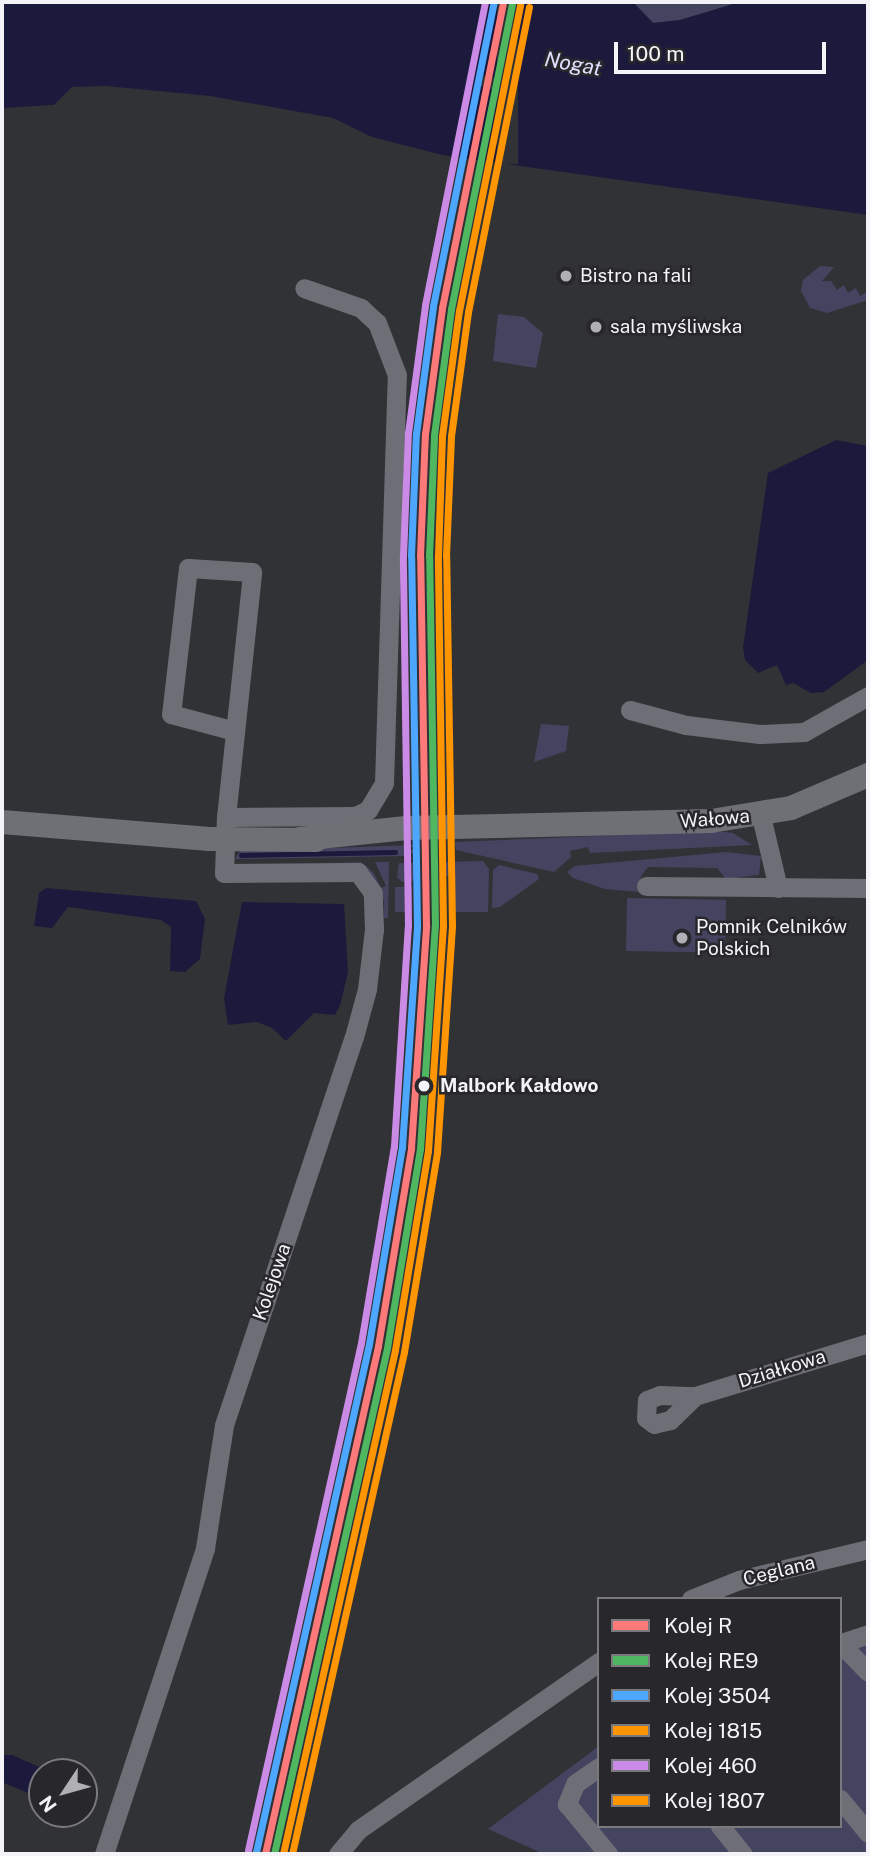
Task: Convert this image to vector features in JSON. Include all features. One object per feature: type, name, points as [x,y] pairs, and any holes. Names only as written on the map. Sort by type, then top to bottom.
[{"type":"main road","name":"Wałowa","points":[[2,822],[226,828],[300,839],[461,838],[554,828],[761,816],[818,799],[868,775]]},
{"type":"street","points":[[235,731],[172,714],[188,568],[251,572],[226,828],[355,817],[368,810],[384,783],[397,375],[377,323],[361,309],[304,288]]},
{"type":"street","points":[[630,710],[686,725],[760,734],[804,732],[868,696]]},
{"type":"street","points":[[761,816],[778,888]]},
{"type":"street","name":"Kolejowa","points":[[104,1854],[205,1548],[224,1425],[368,989],[375,914],[365,877],[351,870],[224,873],[226,828]]},
{"type":"street","points":[[646,886],[868,888]]},
{"type":"street","name":"Działkowa","points":[[695,1396],[868,1343]]},
{"type":"street","name":"Ceglana","points":[[696,1597],[739,1580],[868,1549]]},
{"type":"street","points":[[842,1643],[868,1634]]},
{"type":"street","points":[[842,1644],[868,1672]]},
{"type":"street","points":[[338,1854],[358,1830],[597,1663]]},
{"type":"street","points":[[597,1768],[575,1784],[567,1804],[608,1854]]},
{"type":"street","points":[[842,1801],[868,1833]]},
{"type":"street","points":[[722,1828],[743,1854]]},
{"type":"shaded area","points":[[633,2],[740,2],[680,20],[653,23]]},
{"type":"shaded area","points":[[820,266],[834,267],[822,281],[831,281],[837,290],[844,285],[848,293],[856,288],[860,296],[867,292],[868,300],[827,313],[810,308],[801,291],[803,280]]},
{"type":"shaded area","points":[[498,314],[524,317],[543,333],[536,368],[493,361]]},
{"type":"shaded area","points":[[541,724],[569,726],[566,751],[534,762]]},
{"type":"shaded area","points":[[715,831],[733,833],[752,845],[590,853],[588,847],[570,851],[571,857],[554,872],[456,850],[455,842]]},
{"type":"shaded area","points":[[416,845],[408,849],[417,851],[406,856],[235,859],[240,851]]},
{"type":"shaded area","points":[[726,852],[761,856],[759,875],[726,879],[717,868],[648,867],[641,876],[639,892],[605,889],[573,878],[567,872],[575,866]]},
{"type":"shaded area","points":[[483,861],[489,869],[488,912],[453,912],[453,876],[444,876],[445,862]]},
{"type":"shaded area","points":[[361,862],[373,872],[381,888],[386,886],[375,862],[389,862],[388,918],[384,918],[384,900],[374,887],[302,864]]},
{"type":"shaded area","points":[[399,863],[417,863],[412,882],[402,882],[397,877]]},
{"type":"shaded area","points":[[499,865],[537,874],[539,879],[500,907],[492,908],[493,870]]},
{"type":"shaded area","points":[[395,887],[412,887],[412,912],[395,912]]},
{"type":"shaded area","points":[[627,898],[726,900],[725,953],[626,951]]},
{"type":"shaded area","points":[[868,1627],[868,1854],[544,1854],[488,1829],[597,1747],[597,1828],[842,1828],[842,1634]]},
{"type":"water","name":"Nogat","points":[[2,2],[633,2],[653,23],[680,20],[740,2],[868,2],[868,215],[442,155],[372,137],[333,118],[210,96],[106,86],[72,87],[54,105],[2,108]],"holes":[[[482,75],[502,79],[503,87],[500,91],[479,86]]]},
{"type":"water","points":[[836,440],[868,446],[868,660],[824,692],[811,693],[793,683],[786,685],[777,665],[758,673],[745,660],[743,648],[768,473]]},
{"type":"water","points":[[46,888],[196,901],[205,919],[200,959],[185,972],[170,971],[171,927],[161,920],[68,907],[52,928],[34,926],[39,893]]},
{"type":"water","points":[[242,902],[344,904],[348,972],[340,1006],[335,1015],[314,1013],[286,1041],[272,1028],[257,1022],[228,1025],[224,998]]},
{"type":"water","points":[[2,1755],[12,1755],[28,1762],[28,1793],[2,1782]]},
{"type":"pier","points":[[497,2],[518,2],[518,164],[497,164]]},
{"type":"waterway","points":[[241,855],[395,852]]},
{"type":"rail line","name":"460","points":[[248,1850],[361,1343],[394,1146],[408,926],[403,556],[408,433],[425,305],[485,2]]},
{"type":"rail line","name":"3504","points":[[256,1852],[369,1344],[402,1147],[417,926],[411,556],[416,434],[433,306],[494,2]]},
{"type":"rail line","name":"R","points":[[265,1854],[378,1346],[411,1148],[426,926],[420,556],[425,434],[442,308],[503,2]]},
{"type":"rail line","name":"RE9","points":[[274,1854],[387,1348],[420,1149],[435,926],[429,556],[434,435],[451,309],[512,4]]},
{"type":"rail line","name":"1815","points":[[283,1854],[395,1350],[428,1151],[443,926],[438,556],[442,436],[459,311],[520,5]]},
{"type":"rail line","name":"1807","points":[[292,1854],[404,1352],[437,1152],[452,926],[446,556],[451,436],[468,312],[529,7]]},
{"type":"place","name":"Bistro na fali","points":[[566,276]]},
{"type":"place","name":"sala myśliwska","points":[[596,327]]},
{"type":"place","name":"Pomnik Celników Polskich","points":[[682,938]]},
{"type":"place","name":"Malbork Kałdowo","points":[[424,1086]]}]
